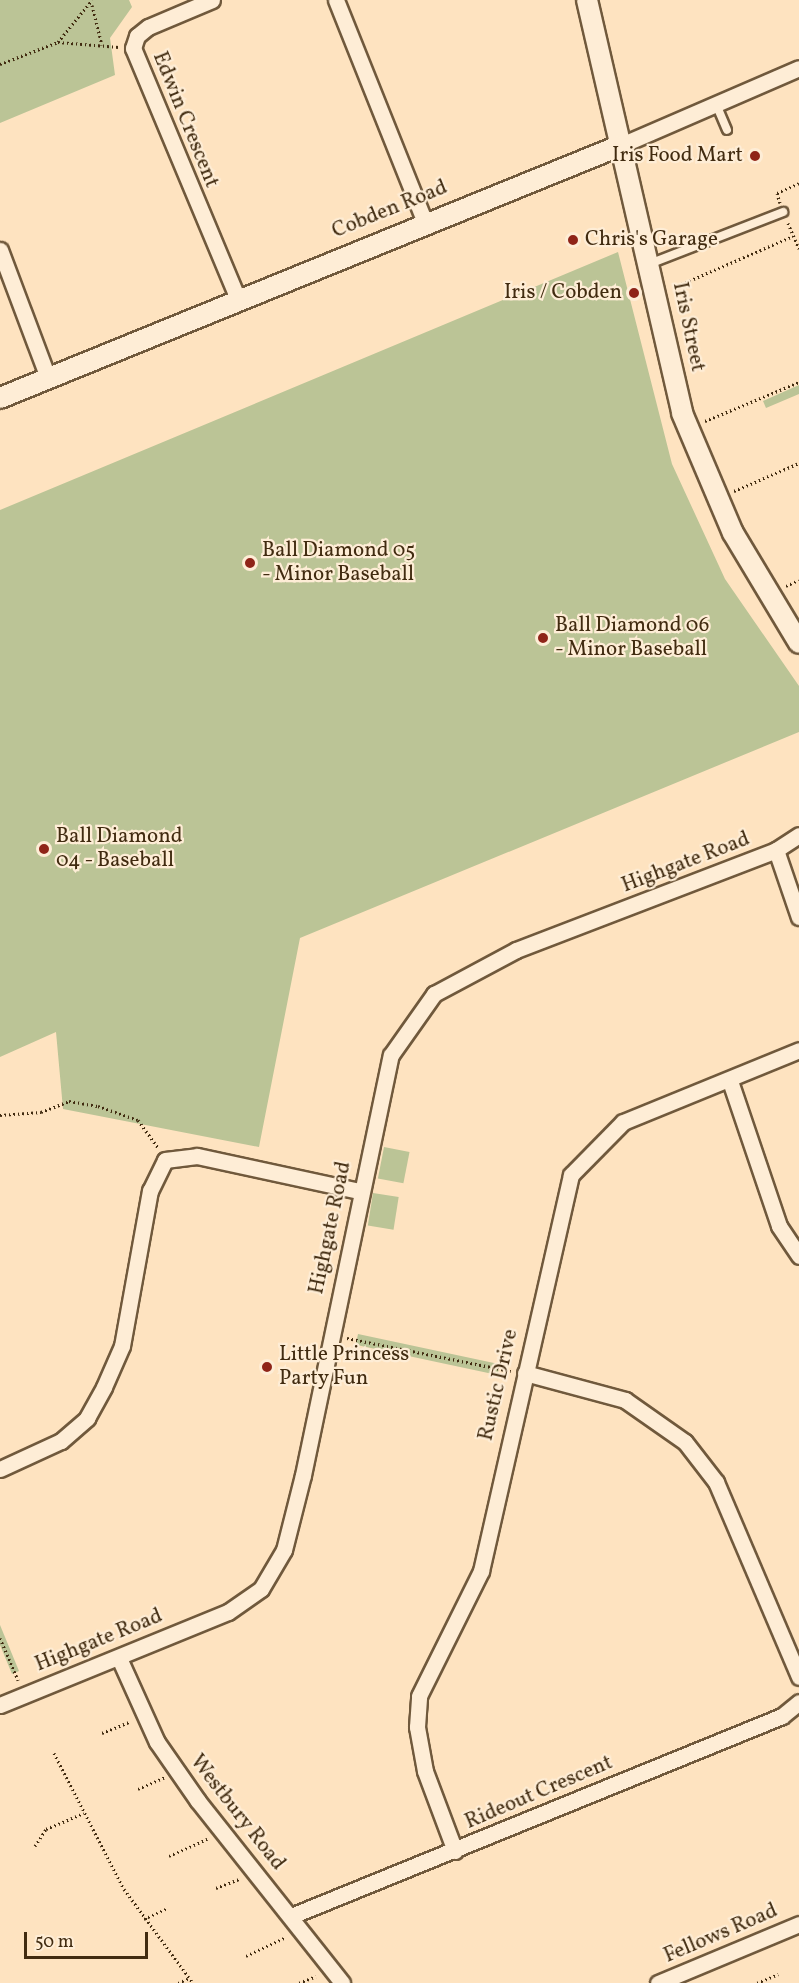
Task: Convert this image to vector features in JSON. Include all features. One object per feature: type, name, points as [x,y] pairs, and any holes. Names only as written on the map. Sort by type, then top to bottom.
[{"type":"street","name":"Edwin Crescent","points":[[212,0],[148,27],[136,36],[133,48],[237,297]]},
{"type":"street","points":[[336,0],[425,222]]},
{"type":"street","name":"Iris Street","points":[[587,0],[682,413],[733,533],[799,643]]},
{"type":"street","name":"Cobden Road","points":[[0,398],[237,297],[619,146],[799,68]]},
{"type":"street","points":[[0,250],[48,378]]},
{"type":"street","name":"Highgate Road","points":[[0,1705],[228,1612],[261,1589],[284,1550],[359,1191],[391,1055],[434,994],[516,950],[776,850],[799,835]]},
{"type":"street","points":[[776,850],[799,916]]},
{"type":"street","name":"Rustic Drive","points":[[455,1851],[425,1771],[417,1727],[419,1696],[481,1571],[571,1175],[622,1122],[730,1081],[799,1050]]},
{"type":"street","points":[[730,1081],[779,1226],[799,1256]]},
{"type":"street","points":[[0,1469],[62,1441],[87,1418],[104,1387],[122,1346],[150,1191],[165,1160],[197,1156],[359,1191]]},
{"type":"street","points":[[525,1373],[625,1400],[686,1442],[716,1482],[799,1677]]},
{"type":"street","name":"Westbury Road","points":[[119,1658],[145,1715],[178,1772],[222,1832],[342,1983]]},
{"type":"street","name":"Rideout Crescent","points":[[291,1916],[782,1716],[799,1702]]},
{"type":"street","name":"Fellows Road","points":[[658,1983],[799,1924]]},
{"type":"lane","points":[[716,104],[727,130]]},
{"type":"lane","points":[[649,264],[783,212]]},
{"type":"path","points":[[92,2],[102,45]]},
{"type":"path","points":[[58,42],[92,2]]},
{"type":"path","points":[[0,64],[58,42],[133,48]]},
{"type":"path","points":[[777,193],[799,183]]},
{"type":"path","points":[[677,286],[794,236]]},
{"type":"path","points":[[705,421],[799,382]]},
{"type":"path","points":[[734,491],[799,463]]},
{"type":"path","points":[[786,586],[799,580]]},
{"type":"path","points":[[0,1115],[42,1112],[69,1101],[138,1120],[150,1134]]},
{"type":"path","points":[[330,1335],[525,1373]]},
{"type":"path","points":[[0,1638],[24,1694]]},
{"type":"path","points":[[102,1733],[145,1715]]},
{"type":"path","points":[[54,1753],[84,1813],[144,1919],[193,1983]]},
{"type":"path","points":[[138,1789],[178,1772]]},
{"type":"path","points":[[35,1845],[46,1829],[84,1813]]},
{"type":"path","points":[[169,1856],[222,1832]]},
{"type":"path","points":[[216,1888],[255,1873]]},
{"type":"path","points":[[144,1919],[168,1908]]},
{"type":"path","points":[[246,1956],[302,1930]]},
{"type":"path","points":[[756,1983],[778,1974]]},
{"type":"path","points":[[178,1983],[189,1978]]},
{"type":"green space","points":[[0,0],[129,0],[132,7],[110,38],[115,75],[0,123]]},
{"type":"green space","points":[[618,252],[672,464],[725,579],[799,686],[799,732],[300,938],[259,1147],[63,1109],[56,1032],[0,1057],[0,510]]},
{"type":"green space","points":[[799,385],[799,394],[766,408],[763,401]]},
{"type":"green space","points":[[384,1147],[410,1152],[403,1183],[378,1178]]},
{"type":"green space","points":[[373,1193],[399,1197],[394,1230],[368,1226]]},
{"type":"green space","points":[[358,1334],[500,1364],[498,1375],[356,1345]]},
{"type":"green space","points":[[0,1625],[19,1671],[12,1674],[0,1645]]},
{"type":"place","name":"Iris Food Mart","points":[[755,156]]},
{"type":"place","name":"Chris's Garage","points":[[573,240]]},
{"type":"place","name":"Iris / Cobden","points":[[634,293]]},
{"type":"place","name":"Ball Diamond 05 - Minor Baseball","points":[[250,563]]},
{"type":"place","name":"Ball Diamond 06 - Minor Baseball","points":[[543,638]]},
{"type":"place","name":"Ball Diamond 04 - Baseball","points":[[44,849]]},
{"type":"place","name":"Little Princess Party Fun","points":[[267,1367]]}]
